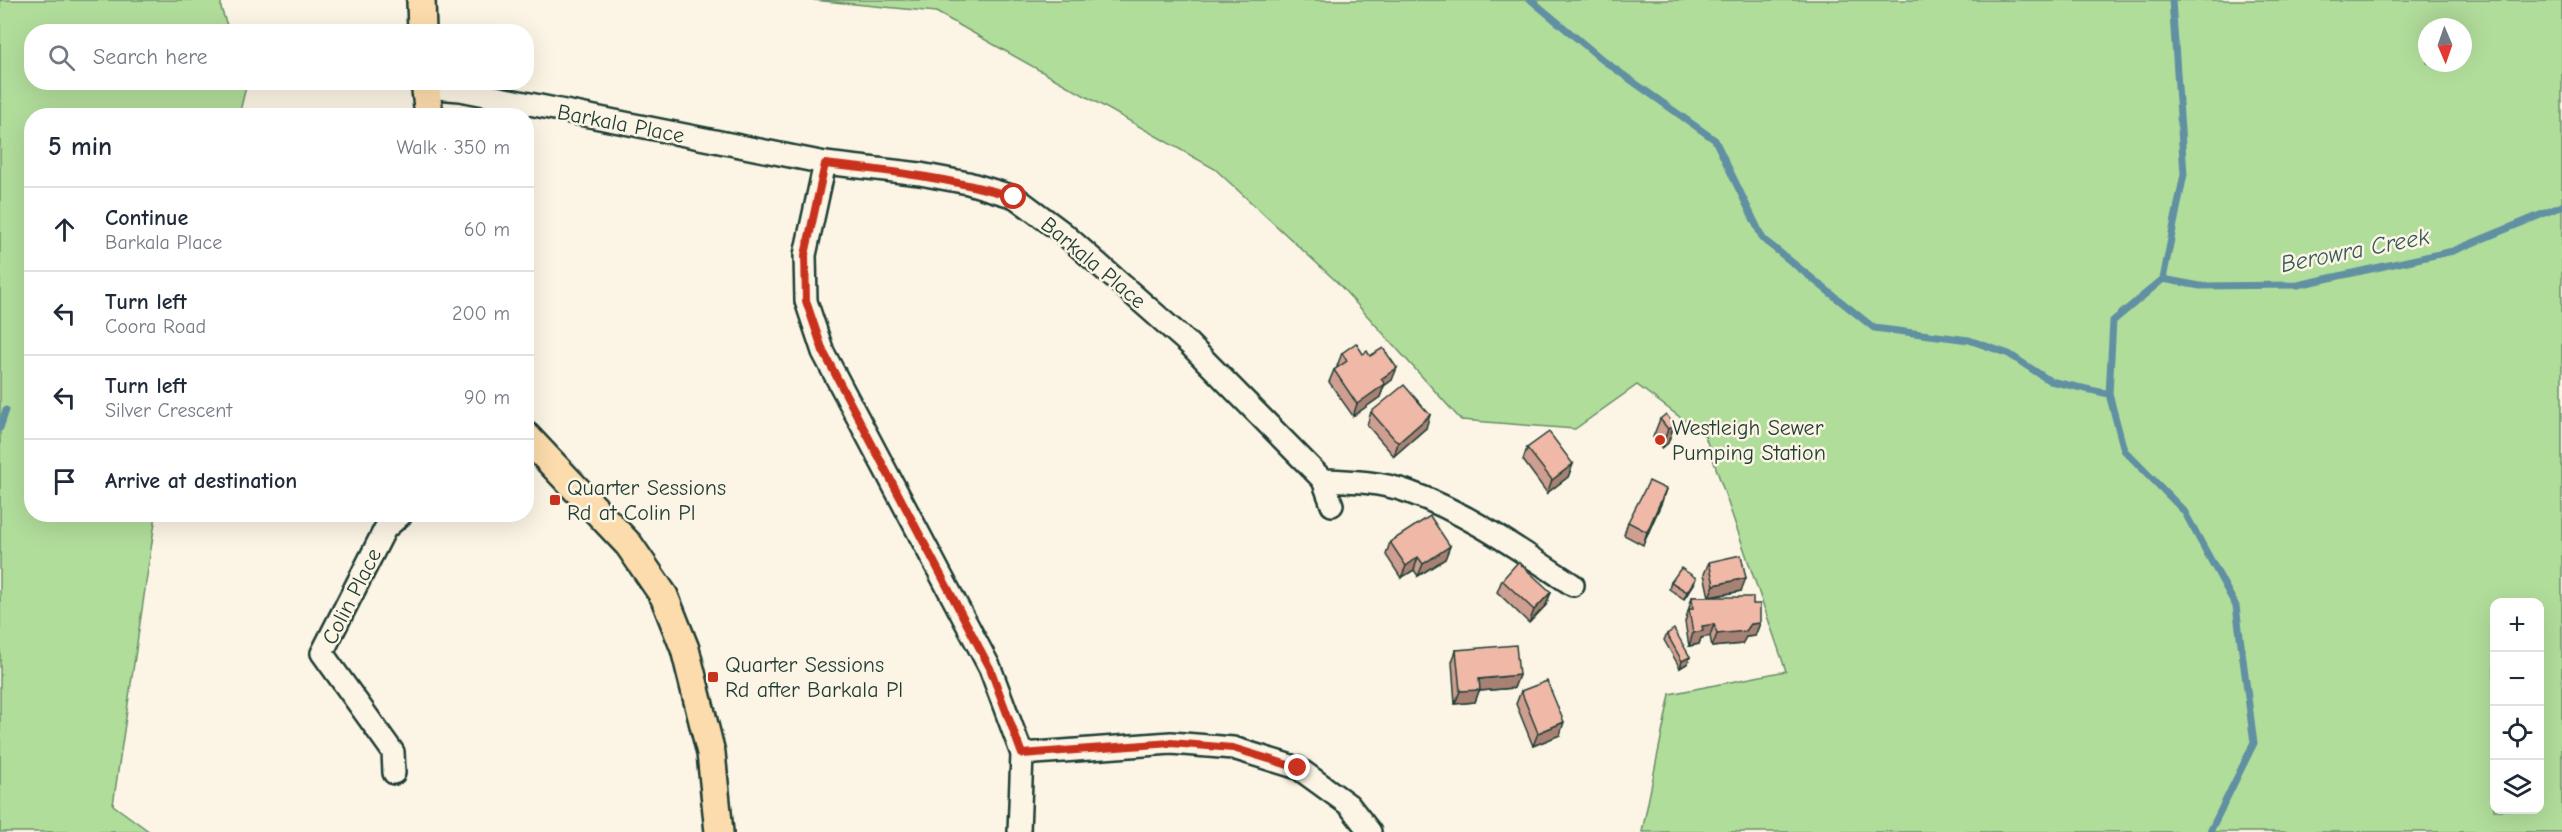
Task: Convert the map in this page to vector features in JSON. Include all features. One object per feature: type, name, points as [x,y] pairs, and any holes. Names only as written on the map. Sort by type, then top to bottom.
[{"type":"main road","points":[[421,0],[422,24]]},
{"type":"main road","points":[[426,90],[428,108]]},
{"type":"main road","points":[[534,444],[629,545],[664,596],[685,649],[711,753],[719,832]]},
{"type":"street","name":"Barkala Place","points":[[460,90],[825,164],[920,174],[968,183],[1014,197],[1062,232],[1188,343],[1323,480],[1332,505]]},
{"type":"street","points":[[825,164],[805,255],[806,301],[819,341],[990,668],[1022,754],[1019,832]]},
{"type":"street","points":[[1323,480],[1369,482],[1408,491],[1513,546],[1573,585]]},
{"type":"street","name":"Colin Place","points":[[393,522],[385,529],[322,653],[393,752],[394,773]]},
{"type":"street","points":[[1022,754],[1171,743],[1233,748],[1298,768],[1349,805],[1370,832]]},
{"type":"green space","points":[[0,0],[221,0],[221,8],[227,24],[24,24],[24,90],[245,90],[241,108],[24,108],[24,522],[155,522],[113,805],[150,832],[0,832]]},
{"type":"green space","points":[[813,0],[2562,0],[2562,832],[1642,832],[1670,694],[1786,671],[1705,436],[1637,385],[1575,429],[1461,420],[1336,281],[1215,169],[936,12]]},
{"type":"building","points":[[1356,343],[1363,354],[1367,351],[1370,356],[1383,348],[1397,368],[1381,379],[1385,384],[1357,404],[1334,370],[1347,361],[1342,353]]},
{"type":"building","points":[[1404,385],[1430,415],[1398,443],[1371,412]]},
{"type":"building","points":[[1666,414],[1674,425],[1668,429],[1660,419]]},
{"type":"building","points":[[1549,432],[1573,464],[1552,480],[1527,448]]},
{"type":"building","points":[[1649,481],[1666,489],[1647,532],[1628,522]]},
{"type":"building","points":[[1430,516],[1450,546],[1423,564],[1418,557],[1406,566],[1390,542]]},
{"type":"building","points":[[1741,555],[1746,578],[1714,585],[1709,562]]},
{"type":"building","points":[[1518,562],[1551,592],[1534,610],[1502,580]]},
{"type":"building","points":[[1681,568],[1696,578],[1687,592],[1671,582]]},
{"type":"building","points":[[1692,597],[1753,597],[1753,604],[1760,604],[1760,623],[1751,624],[1746,631],[1717,634],[1714,624],[1702,626],[1703,631],[1693,633],[1689,609],[1693,609]]},
{"type":"building","points":[[1674,629],[1690,657],[1682,661],[1667,634]]},
{"type":"building","points":[[1516,645],[1519,675],[1479,679],[1480,690],[1460,691],[1456,650]]},
{"type":"building","points":[[1547,681],[1564,722],[1538,733],[1521,691]]},
{"type":"waterway","points":[[1531,0],[1604,61],[1715,140],[1763,239],[1874,328],[1969,340],[2009,354],[2050,381],[2109,394]]},
{"type":"waterway","points":[[2163,279],[2184,174],[2172,0]]},
{"type":"waterway","name":"Berowra Creek","points":[[2210,832],[2254,743],[2236,606],[2184,511],[2124,450],[2109,394],[2113,321],[2163,279],[2200,286],[2298,285],[2453,251],[2562,206]]},
{"type":"waterway","points":[[0,428],[6,410]]},
{"type":"place","name":"Westleigh Sewer Pumping Station","points":[[1660,440]]},
{"type":"place","name":"Quarter Sessions Rd at Colin Pl","points":[[555,500]]},
{"type":"place","name":"Quarter Sessions Rd after Barkala Pl","points":[[713,677]]},
{"type":"route","points":[[1014,197],[968,183],[920,174],[825,164],[805,255],[806,301],[823,351],[990,668],[1022,754],[1171,743],[1233,748],[1298,768]]}]
